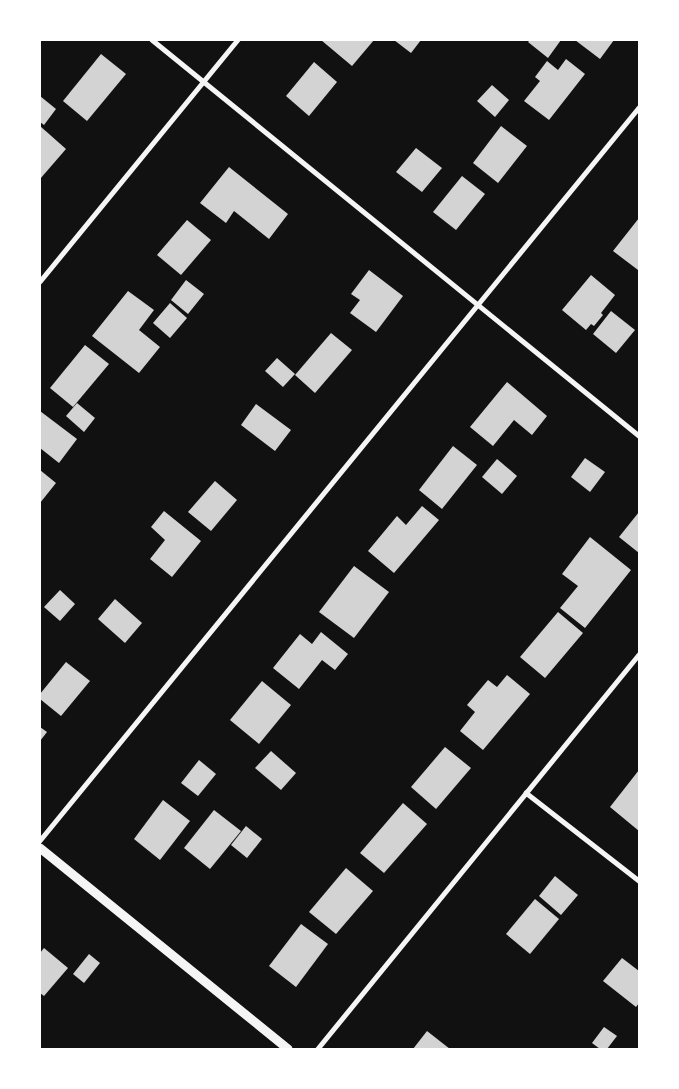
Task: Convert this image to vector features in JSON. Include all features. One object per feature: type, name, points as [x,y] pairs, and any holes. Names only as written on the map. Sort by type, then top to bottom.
[{"type":"street","points":[[152,40],[639,436]]},
{"type":"street","points":[[40,282],[238,40]]},
{"type":"street","points":[[40,841],[639,108]]},
{"type":"street","points":[[318,1049],[639,655]]},
{"type":"street","points":[[526,792],[639,881]]},
{"type":"street","points":[[40,848],[288,1049]]},
{"type":"building","points":[[321,40],[374,40],[352,66]]},
{"type":"building","points":[[394,40],[421,40],[411,53]]},
{"type":"building","points":[[530,40],[561,40],[548,58],[528,42]]},
{"type":"building","points":[[575,40],[614,40],[600,59]]},
{"type":"building","points":[[101,54],[126,74],[87,121],[63,101]]},
{"type":"building","points":[[566,59],[585,74],[549,120],[524,101],[540,81],[535,77],[547,61],[558,70]]},
{"type":"building","points":[[314,62],[337,82],[309,116],[286,96]]},
{"type":"building","points":[[492,85],[509,100],[495,117],[477,101]]},
{"type":"building","points":[[40,96],[56,109],[44,125],[40,122]]},
{"type":"building","points":[[40,126],[66,149],[40,179]]},
{"type":"building","points":[[501,126],[527,146],[498,183],[473,163]]},
{"type":"building","points":[[416,148],[442,168],[422,192],[396,172]]},
{"type":"building","points":[[229,167],[288,214],[269,239],[234,211],[226,223],[200,203]]},
{"type":"building","points":[[462,176],[485,194],[456,230],[433,212]]},
{"type":"building","points":[[639,218],[639,269],[638,270],[613,251]]},
{"type":"building","points":[[187,220],[211,240],[181,275],[157,255]]},
{"type":"building","points":[[369,270],[403,296],[376,332],[350,313],[360,300],[351,294]]},
{"type":"building","points":[[591,275],[615,295],[594,326],[591,324],[586,330],[562,310]]},
{"type":"building","points":[[186,280],[204,294],[188,314],[171,300]]},
{"type":"building","points":[[128,291],[154,310],[139,330],[160,347],[139,373],[92,336]]},
{"type":"building","points":[[170,303],[187,318],[170,338],[153,323]]},
{"type":"building","points":[[611,311],[635,330],[616,353],[593,334]]},
{"type":"building","points":[[331,333],[352,350],[315,393],[295,375]]},
{"type":"building","points":[[85,345],[109,364],[73,407],[50,388]]},
{"type":"building","points":[[277,358],[295,374],[283,387],[265,371]]},
{"type":"building","points":[[507,382],[547,416],[532,435],[514,420],[493,446],[470,427]]},
{"type":"building","points":[[77,403],[95,418],[84,432],[66,416]]},
{"type":"building","points":[[256,404],[291,430],[275,451],[241,425]]},
{"type":"building","points":[[40,411],[77,439],[59,463],[40,448]]},
{"type":"building","points":[[453,446],[477,465],[442,509],[419,490]]},
{"type":"building","points":[[585,458],[605,472],[590,492],[571,477]]},
{"type":"building","points":[[497,459],[517,476],[502,494],[482,477]]},
{"type":"building","points":[[40,470],[56,483],[40,503]]},
{"type":"building","points":[[215,481],[237,500],[211,531],[188,512]]},
{"type":"building","points":[[422,506],[439,520],[394,573],[368,551],[397,516],[406,525]]},
{"type":"building","points":[[164,511],[201,541],[172,577],[150,559],[165,540],[151,527]]},
{"type":"building","points":[[639,512],[639,553],[619,537]]},
{"type":"building","points":[[590,537],[631,570],[585,628],[560,608],[578,586],[562,574]]},
{"type":"building","points":[[354,566],[389,592],[354,638],[319,612]]},
{"type":"building","points":[[60,590],[75,604],[60,621],[44,607]]},
{"type":"building","points":[[115,599],[142,623],[125,643],[98,619]]},
{"type":"building","points":[[558,612],[583,633],[545,678],[520,657]]},
{"type":"building","points":[[321,632],[348,654],[335,670],[322,660],[299,689],[273,668],[300,634],[312,644]]},
{"type":"building","points":[[66,662],[90,681],[61,716],[40,699],[40,694]]},
{"type":"building","points":[[507,675],[530,694],[483,750],[460,731],[475,712],[467,705],[488,680],[497,687]]},
{"type":"building","points":[[262,681],[291,705],[259,744],[230,720]]},
{"type":"building","points":[[40,727],[47,732],[40,741]]},
{"type":"building","points":[[445,747],[471,768],[436,809],[411,787]]},
{"type":"building","points":[[271,751],[296,773],[281,790],[255,768]]},
{"type":"building","points":[[199,760],[216,774],[198,796],[181,783]]},
{"type":"building","points":[[639,770],[639,831],[610,807]]},
{"type":"building","points":[[163,800],[190,821],[160,860],[134,839]]},
{"type":"building","points":[[403,803],[427,824],[384,873],[360,853]]},
{"type":"building","points":[[214,810],[241,831],[210,869],[184,848]]},
{"type":"building","points":[[246,826],[262,839],[247,858],[231,845]]},
{"type":"building","points":[[346,868],[373,891],[336,934],[309,912]]},
{"type":"building","points":[[555,876],[578,895],[561,915],[539,896]]},
{"type":"building","points":[[535,899],[559,919],[530,954],[506,934]]},
{"type":"building","points":[[301,924],[328,944],[296,987],[269,966]]},
{"type":"building","points":[[44,948],[68,968],[44,996],[40,993],[40,953]]},
{"type":"building","points":[[89,954],[100,963],[84,983],[73,974]]},
{"type":"building","points":[[622,958],[639,971],[639,1003],[636,1007],[603,981]]},
{"type":"building","points":[[604,1027],[617,1036],[607,1049],[600,1049],[592,1043]]},
{"type":"building","points":[[427,1031],[450,1049],[413,1049]]}]
